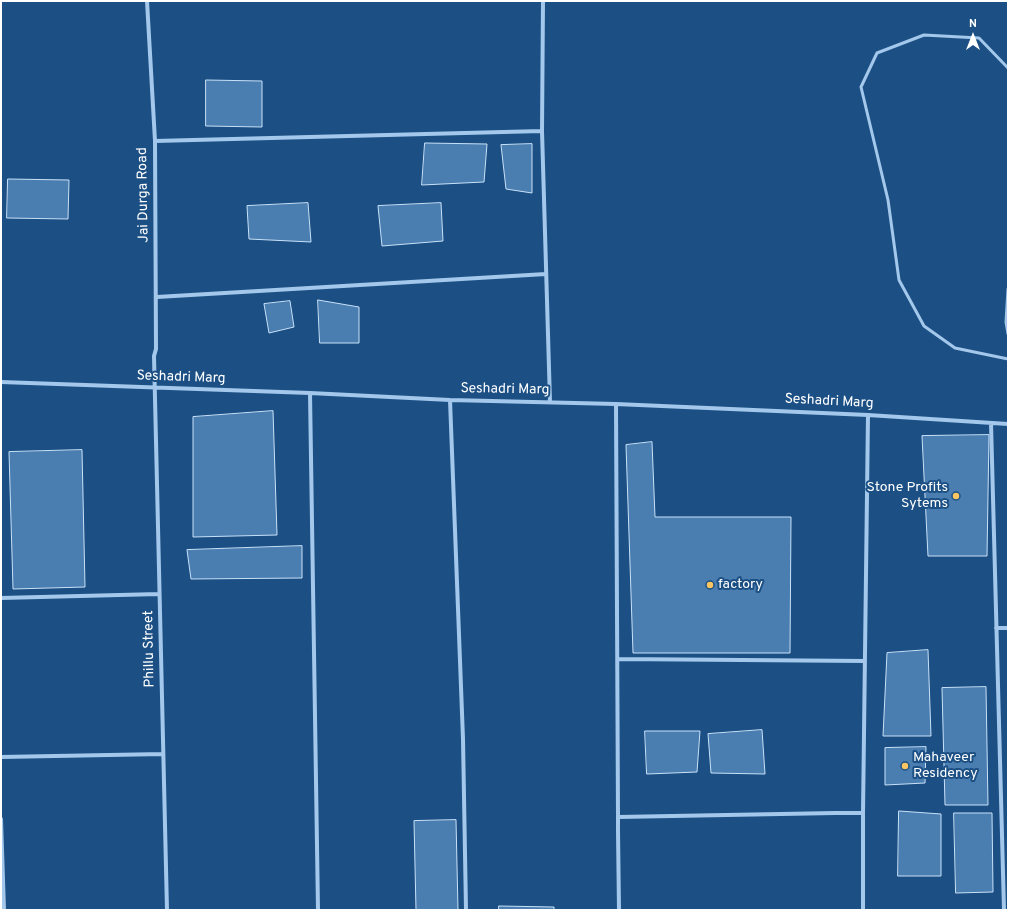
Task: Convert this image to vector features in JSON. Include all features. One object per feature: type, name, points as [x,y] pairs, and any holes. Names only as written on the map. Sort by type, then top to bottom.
[{"type":"street","name":"Jai Durga Road","points":[[147,1],[155,141],[156,349],[154,356],[154,388]]},
{"type":"street","points":[[543,1],[542,131],[550,402]]},
{"type":"street","points":[[155,141],[542,131]]},
{"type":"street","points":[[156,297],[546,274]]},
{"type":"street","name":"Seshadri Marg","points":[[1,382],[310,393],[450,400],[616,404],[868,415],[1008,424]]},
{"type":"street","name":"Phillu Street","points":[[154,388],[167,910]]},
{"type":"street","points":[[310,393],[318,910]]},
{"type":"street","points":[[450,400],[463,739],[466,910]]},
{"type":"street","points":[[616,404],[619,910]]},
{"type":"street","points":[[863,910],[868,415]]},
{"type":"street","points":[[991,423],[1004,910]]},
{"type":"street","points":[[1,598],[159,594]]},
{"type":"street","points":[[996,628],[1008,628]]},
{"type":"street","points":[[618,659],[865,661]]},
{"type":"street","points":[[1,757],[163,754]]},
{"type":"street","points":[[618,817],[863,813]]},
{"type":"street","points":[[1,819],[4,910]]},
{"type":"lane","points":[[1008,68],[979,38],[924,35],[877,53],[861,87],[888,200],[899,280],[906,293],[924,326],[955,348],[1008,359]]},
{"type":"lane","points":[[1008,290],[1006,322],[1008,334]]},
{"type":"building","points":[[206,80],[262,81],[262,127],[206,126]]},
{"type":"building","points":[[425,143],[487,144],[484,182],[422,185]]},
{"type":"building","points":[[532,144],[532,193],[506,189],[501,145]]},
{"type":"building","points":[[8,179],[69,180],[68,219],[7,218]]},
{"type":"building","points":[[308,203],[311,242],[249,239],[247,206]]},
{"type":"building","points":[[441,203],[443,241],[382,246],[378,206]]},
{"type":"building","points":[[318,300],[359,307],[359,343],[320,343]]},
{"type":"building","points":[[290,301],[294,327],[269,333],[264,304]]},
{"type":"building","points":[[273,411],[277,535],[193,537],[193,417]]},
{"type":"building","name":"Stone Profits Sytems","points":[[989,435],[987,556],[928,556],[922,436]]},
{"type":"building","name":"factory","points":[[652,442],[655,517],[791,517],[790,653],[633,653],[626,445]]},
{"type":"building","points":[[82,450],[85,587],[13,589],[9,452]]},
{"type":"building","points":[[302,546],[302,578],[191,579],[187,550]]},
{"type":"building","points":[[928,650],[931,736],[883,736],[887,653]]},
{"type":"building","points":[[986,687],[988,805],[945,805],[942,688]]},
{"type":"building","points":[[762,730],[765,774],[711,773],[708,734]]},
{"type":"building","points":[[645,731],[700,731],[697,772],[647,774]]},
{"type":"building","name":"Mahaveer Residency","points":[[926,747],[925,783],[885,785],[885,748]]},
{"type":"building","points":[[899,811],[941,814],[941,876],[898,876]]},
{"type":"building","points":[[954,813],[992,813],[993,892],[956,893]]},
{"type":"building","points":[[456,820],[458,910],[416,910],[414,821]]},
{"type":"building","points":[[499,906],[554,907],[554,910],[499,910]]},
{"type":"place","name":"Stone Profits Sytems","points":[[956,496]]},
{"type":"place","name":"factory","points":[[710,585]]},
{"type":"place","name":"Mahaveer Residency","points":[[905,766]]}]
